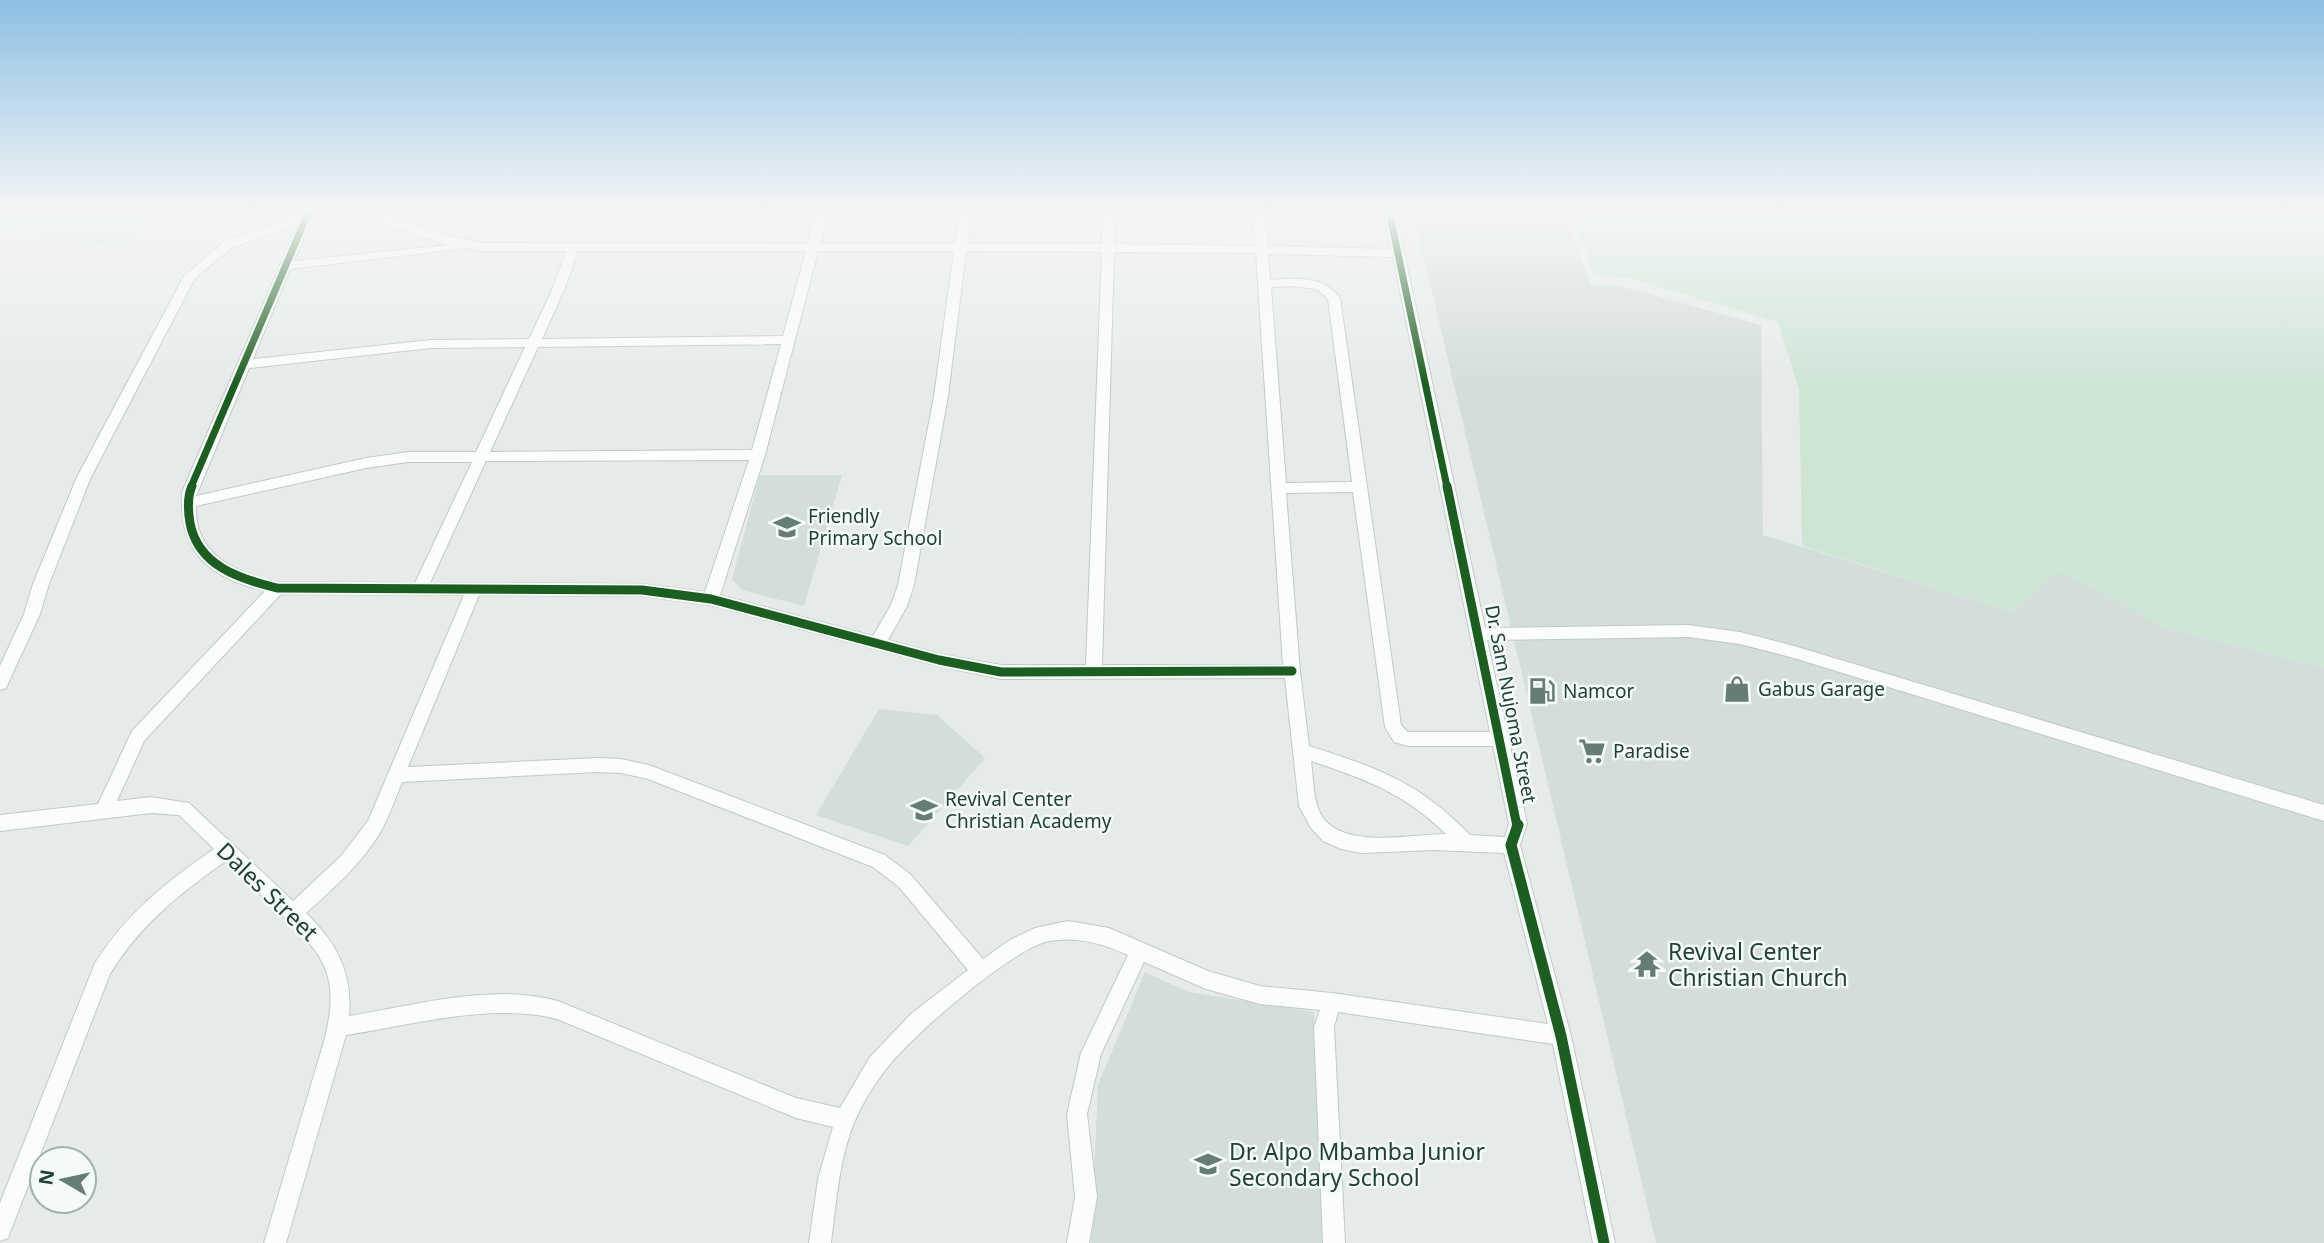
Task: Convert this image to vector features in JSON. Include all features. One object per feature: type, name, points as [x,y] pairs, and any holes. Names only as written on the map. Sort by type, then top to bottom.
[{"type":"street","points":[[0,683],[32,614],[41,584],[84,477],[190,276],[199,269]]},
{"type":"street","points":[[283,269],[195,473],[187,503],[190,530],[197,547],[228,573],[277,588],[642,590],[711,599],[961,666],[1001,672],[1292,671]]},
{"type":"street","points":[[421,589],[534,343],[564,269]]},
{"type":"street","points":[[711,599],[758,455],[807,269]]},
{"type":"street","points":[[877,644],[899,606],[906,585],[941,396],[956,269]]},
{"type":"street","points":[[1094,673],[1108,269]]},
{"type":"street","points":[[1263,269],[1292,671],[1308,806],[1315,821],[1326,833],[1340,841],[1359,844],[1425,842],[1511,845]]},
{"type":"street","name":"Dr. Sam Nujoma Street","points":[[1400,269],[1518,824],[1511,845],[1561,1036],[1604,1243]]},
{"type":"street","points":[[1264,284],[1319,285],[1330,291],[1334,298],[1393,727],[1400,737],[1408,739],[1500,739]]},
{"type":"street","points":[[243,365],[431,344],[787,340]]},
{"type":"street","points":[[187,503],[366,463],[408,457],[758,455]]},
{"type":"street","points":[[1279,488],[1360,487]]},
{"type":"street","points":[[104,810],[138,736],[277,588]]},
{"type":"street","points":[[292,913],[344,868],[362,848],[375,825],[474,589]]},
{"type":"street","points":[[1479,634],[1688,631],[1740,638],[2324,813]]},
{"type":"street","points":[[1302,751],[1377,776],[1396,786],[1448,823],[1467,844]]},
{"type":"street","points":[[396,775],[597,765],[621,766],[649,772],[879,861],[905,881],[981,971]]},
{"type":"street","name":"Dales Street","points":[[0,823],[162,804],[183,808],[192,813],[225,850],[319,938],[330,955],[338,976],[340,998],[337,1027],[305,1151],[275,1243]]},
{"type":"street","points":[[0,1230],[102,969],[113,949],[146,910],[225,850]]},
{"type":"street","points":[[820,1243],[829,1180],[845,1119],[877,1064],[899,1039],[981,971],[1017,946],[1042,934],[1087,932],[1109,937],[1230,988],[1260,995],[1332,1002],[1561,1036]]},
{"type":"street","points":[[1078,1243],[1086,1197],[1076,1114],[1091,1053],[1139,951]]},
{"type":"street","points":[[337,1027],[497,1002],[536,1004],[558,1010],[796,1108],[845,1119]]},
{"type":"street","points":[[1332,1002],[1324,1027],[1334,1243]]},
{"type":"shaded area","points":[[1427,269],[1585,269],[1591,285],[1620,286],[1761,325],[1763,535],[2013,612],[2059,570],[2166,628],[2324,668],[2324,1243],[1656,1243]]},
{"type":"shaded area","name":"Friendly Primary School","points":[[760,475],[842,475],[804,606],[742,590],[732,579]]},
{"type":"shaded area","points":[[879,709],[937,715],[985,758],[908,846],[816,815]]},
{"type":"shaded area","name":"Dr. Alpo Mbamba Junior Secondary School","points":[[1145,972],[1188,992],[1314,1012],[1324,1243],[1091,1243],[1098,1085]]},
{"type":"green space","points":[[1592,269],[2324,269],[2324,668],[2166,628],[2059,571],[2013,612],[1802,546],[1799,389],[1778,322],[1629,278],[1594,275]]},
{"type":"cycle path","points":[[284,269],[189,492],[188,514],[199,547],[209,560],[239,577],[277,588],[642,590],[711,599],[939,660],[1001,672],[1292,671]]},
{"type":"cycle path","points":[[1401,269],[1518,824],[1511,845],[1561,1036],[1604,1243]]},
{"type":"place","name":"Friendly Primary School","points":[[787,527]]},
{"type":"place","name":"Gabus Garage","points":[[1737,689]]},
{"type":"place","name":"Namcor","points":[[1542,691]]},
{"type":"place","name":"Paradise","points":[[1592,751]]},
{"type":"place","name":"Revival Center Christian Academy","points":[[924,810]]},
{"type":"place","name":"Revival Center Christian Church","points":[[1647,964]]},
{"type":"place","name":"Dr. Alpo Mbamba Junior Secondary School","points":[[1208,1164]]}]
